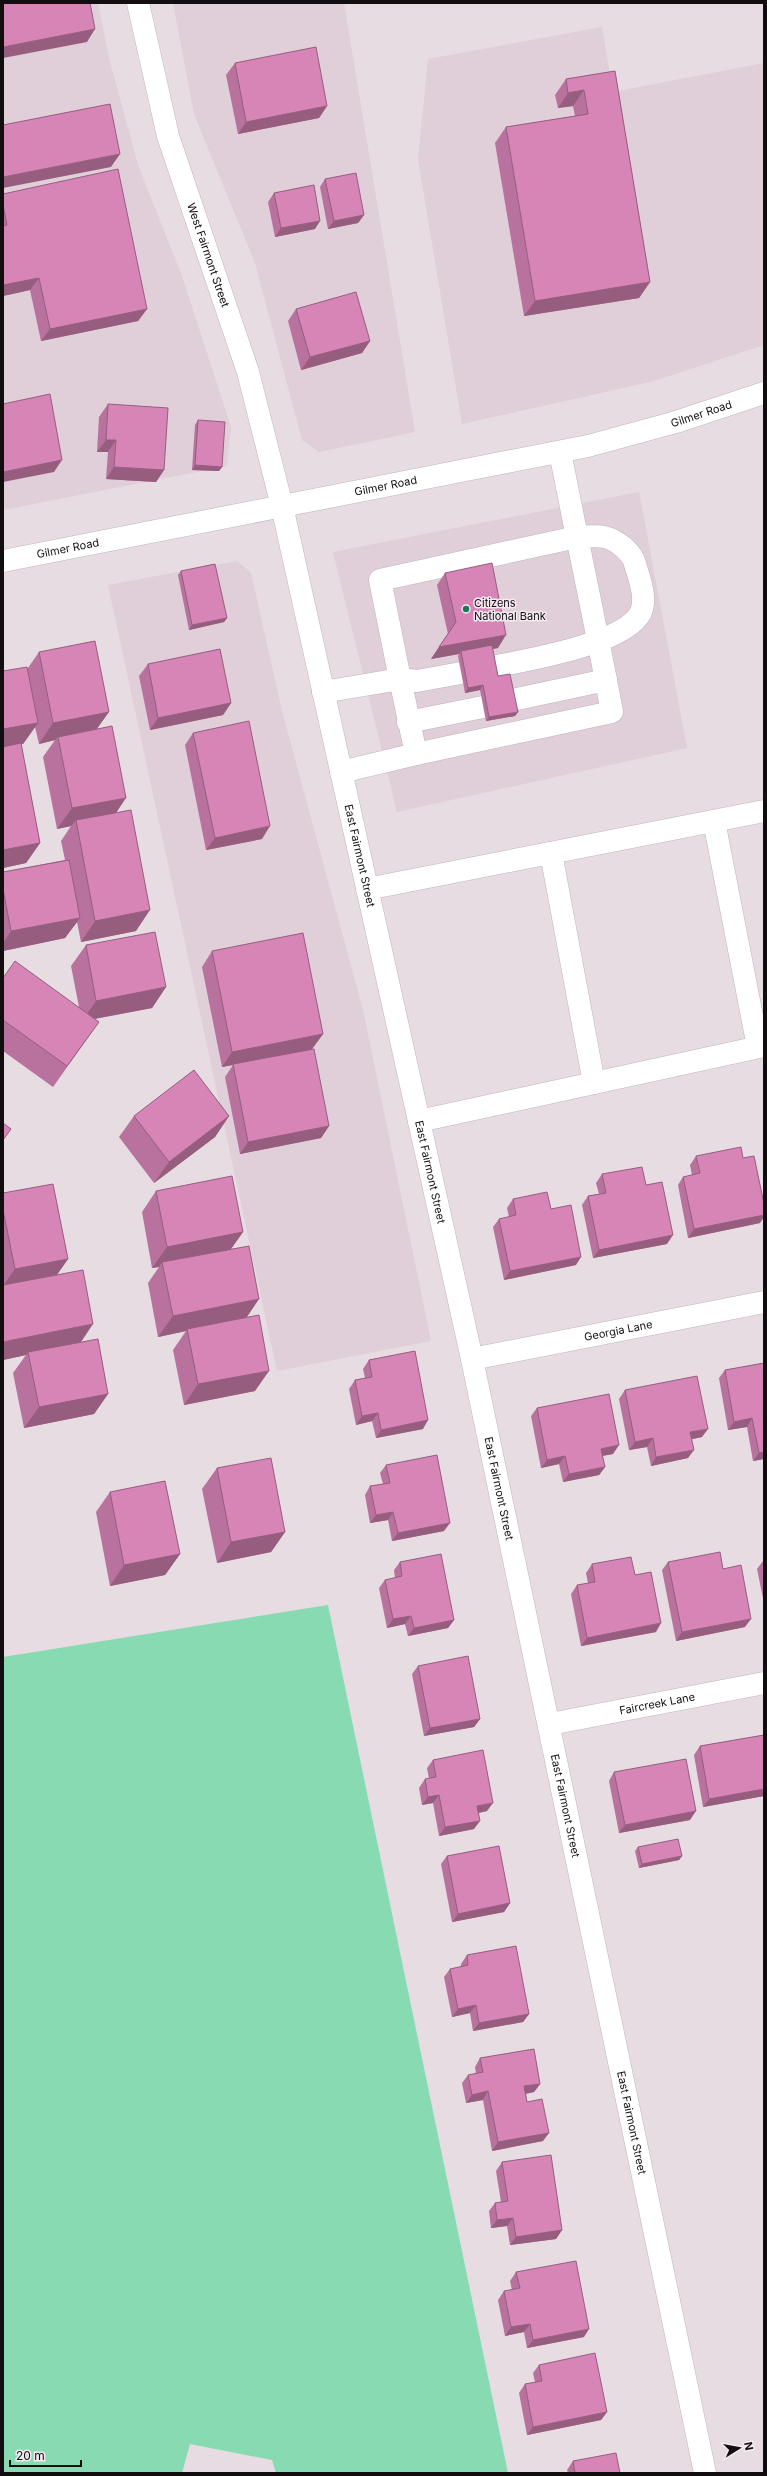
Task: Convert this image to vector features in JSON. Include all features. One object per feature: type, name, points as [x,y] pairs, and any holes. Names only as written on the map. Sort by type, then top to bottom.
[{"type":"street","name":"West Fairmont Street","points":[[138,3],[168,136],[189,202],[242,351],[282,506]]},
{"type":"street","name":"Gilmer Road","points":[[3,561],[560,452],[676,422],[764,393]]},
{"type":"street","points":[[341,772],[416,754],[612,712],[560,452]]},
{"type":"street","name":"East Fairmont Street","points":[[282,506],[472,1359],[550,1724],[705,2473]]},
{"type":"street","points":[[416,754],[408,722],[380,580],[577,537],[604,537],[618,544],[634,559],[643,598],[641,612],[632,623],[598,643],[492,667]]},
{"type":"street","points":[[323,692],[400,678],[417,681],[461,673]]},
{"type":"street","points":[[512,700],[606,680]]},
{"type":"street","points":[[408,722],[483,707]]},
{"type":"street","points":[[367,889],[764,811]]},
{"type":"street","points":[[419,1120],[761,1047],[714,821]]},
{"type":"street","points":[[552,853],[594,1083]]},
{"type":"street","name":"Georgia Lane","points":[[472,1359],[764,1302]]},
{"type":"street","name":"Faircreek Lane","points":[[550,1724],[764,1683]]},
{"type":"shaded area","points":[[3,3],[98,3],[109,58],[138,165],[182,276],[231,427],[227,466],[3,510]]},
{"type":"shaded area","points":[[173,3],[344,3],[415,432],[319,452],[302,440],[255,263],[194,114]]},
{"type":"shaded area","points":[[602,27],[613,92],[764,63],[764,345],[654,381],[462,424],[418,159],[428,59]]},
{"type":"shaded area","points":[[639,492],[687,748],[397,812],[333,552]]},
{"type":"shaded area","points":[[237,561],[251,573],[282,711],[363,1010],[431,1341],[277,1371],[108,585]]},
{"type":"green space","points":[[328,1605],[508,2473],[276,2473],[272,2460],[190,2444],[182,2473],[3,2473],[3,1657]]},
{"type":"building","points":[[3,3],[90,3],[95,29],[3,47]]},
{"type":"building","points":[[316,47],[327,106],[246,122],[235,63]]},
{"type":"building","points":[[615,71],[650,282],[535,301],[506,127],[588,114],[584,90],[568,93],[566,79]]},
{"type":"building","points":[[110,104],[120,154],[3,177],[3,125]]},
{"type":"building","points":[[118,169],[147,309],[50,329],[39,278],[3,285],[3,226],[7,225],[3,205],[3,194]]},
{"type":"building","points":[[356,173],[364,215],[334,221],[325,179]]},
{"type":"building","points":[[314,185],[320,221],[281,228],[274,193]]},
{"type":"building","points":[[356,292],[370,341],[310,357],[296,309]]},
{"type":"building","points":[[50,394],[62,460],[3,472],[3,404]]},
{"type":"building","points":[[108,404],[168,408],[164,470],[114,467],[116,440],[106,440]]},
{"type":"building","points":[[198,420],[225,422],[222,467],[195,465]]},
{"type":"building","name":"Citizens National Bank","points":[[492,563],[506,635],[439,647],[456,622],[445,573]]},
{"type":"building","points":[[215,564],[227,618],[192,625],[181,571]]},
{"type":"building","points":[[95,641],[109,712],[53,723],[39,652]]},
{"type":"building","points":[[492,645],[498,676],[510,674],[518,712],[489,717],[483,685],[468,688],[461,651]]},
{"type":"building","points":[[220,649],[231,703],[158,718],[148,664]]},
{"type":"building","points":[[27,667],[38,723],[3,729],[3,671]]},
{"type":"building","points":[[249,721],[270,826],[215,838],[193,733]]},
{"type":"building","points":[[112,726],[126,798],[72,808],[58,737]]},
{"type":"building","points":[[21,743],[40,843],[3,850],[3,747]]},
{"type":"building","points":[[131,810],[150,910],[95,921],[76,820]]},
{"type":"building","points":[[69,860],[80,918],[11,931],[3,889],[3,872]]},
{"type":"building","points":[[155,932],[166,987],[96,1001],[86,945]]},
{"type":"building","points":[[303,933],[323,1034],[232,1052],[212,951]]},
{"type":"building","points":[[15,961],[99,1022],[67,1066],[3,1020],[3,978]]},
{"type":"building","points":[[314,1049],[329,1126],[248,1142],[233,1064]]},
{"type":"building","points":[[194,1070],[229,1116],[169,1162],[134,1116]]},
{"type":"building","points":[[3,1123],[11,1129],[3,1140]]},
{"type":"building","points":[[741,1147],[743,1158],[754,1156],[764,1204],[764,1215],[694,1229],[683,1177],[700,1173],[696,1156]]},
{"type":"building","points":[[642,1167],[646,1185],[662,1182],[673,1235],[599,1250],[588,1196],[606,1193],[602,1174]]},
{"type":"building","points":[[232,1176],[243,1232],[167,1247],[156,1191]]},
{"type":"building","points":[[53,1184],[68,1259],[15,1269],[3,1210],[3,1193]]},
{"type":"building","points":[[547,1192],[551,1209],[571,1205],[581,1257],[510,1271],[499,1219],[516,1215],[513,1199]]},
{"type":"building","points":[[249,1246],[259,1299],[173,1316],[162,1262]]},
{"type":"building","points":[[83,1270],[93,1324],[3,1342],[3,1285]]},
{"type":"building","points":[[259,1315],[269,1371],[198,1384],[187,1329]]},
{"type":"building","points":[[98,1339],[108,1394],[39,1407],[28,1352]]},
{"type":"building","points":[[415,1351],[428,1420],[381,1430],[378,1413],[362,1416],[355,1380],[372,1377],[369,1360]]},
{"type":"building","points":[[764,1363],[764,1452],[759,1453],[752,1418],[734,1422],[725,1370]]},
{"type":"building","points":[[697,1376],[708,1429],[690,1432],[694,1450],[656,1457],[653,1438],[635,1442],[625,1390]]},
{"type":"building","points":[[609,1394],[619,1445],[601,1449],[605,1467],[569,1474],[565,1456],[547,1460],[537,1408]]},
{"type":"building","points":[[437,1455],[450,1523],[398,1533],[393,1512],[376,1515],[370,1486],[390,1483],[386,1465]]},
{"type":"building","points":[[271,1458],[285,1532],[231,1542],[217,1468]]},
{"type":"building","points":[[165,1481],[180,1554],[124,1565],[110,1492]]},
{"type":"building","points":[[720,1552],[723,1569],[741,1565],[751,1619],[682,1632],[668,1562]]},
{"type":"building","points":[[441,1554],[454,1620],[414,1628],[411,1616],[393,1619],[385,1580],[402,1576],[400,1562]]},
{"type":"building","points":[[631,1557],[635,1575],[651,1572],[661,1623],[587,1638],[577,1585],[595,1582],[592,1564]]},
{"type":"building","points":[[468,1656],[480,1719],[430,1728],[418,1666]]},
{"type":"building","points":[[764,1735],[764,1789],[709,1799],[700,1746]]},
{"type":"building","points":[[483,1750],[493,1803],[477,1806],[480,1821],[445,1827],[439,1795],[428,1797],[425,1779],[436,1777],[433,1760]]},
{"type":"building","points":[[686,1759],[696,1811],[625,1825],[614,1772]]},
{"type":"building","points":[[678,1839],[682,1856],[642,1864],[638,1847]]},
{"type":"building","points":[[499,1846],[510,1903],[458,1914],[447,1856]]},
{"type":"building","points":[[516,1946],[529,2014],[479,2023],[476,2005],[458,2009],[450,1969],[468,1965],[467,1955]]},
{"type":"building","points":[[534,2049],[540,2084],[524,2086],[527,2102],[542,2099],[549,2133],[498,2142],[488,2091],[472,2095],[468,2075],[483,2072],[480,2058]]},
{"type":"building","points":[[551,2155],[562,2230],[516,2237],[513,2218],[497,2220],[495,2203],[508,2201],[502,2162]]},
{"type":"building","points":[[576,2261],[589,2329],[533,2340],[530,2324],[511,2327],[504,2291],[520,2288],[516,2272]]},
{"type":"building","points":[[595,2353],[607,2412],[533,2427],[525,2384],[542,2381],[539,2365]]},
{"type":"building","points":[[616,2453],[620,2473],[575,2473],[573,2461]]},
{"type":"place","name":"Citizens National Bank","points":[[466,609]]}]
